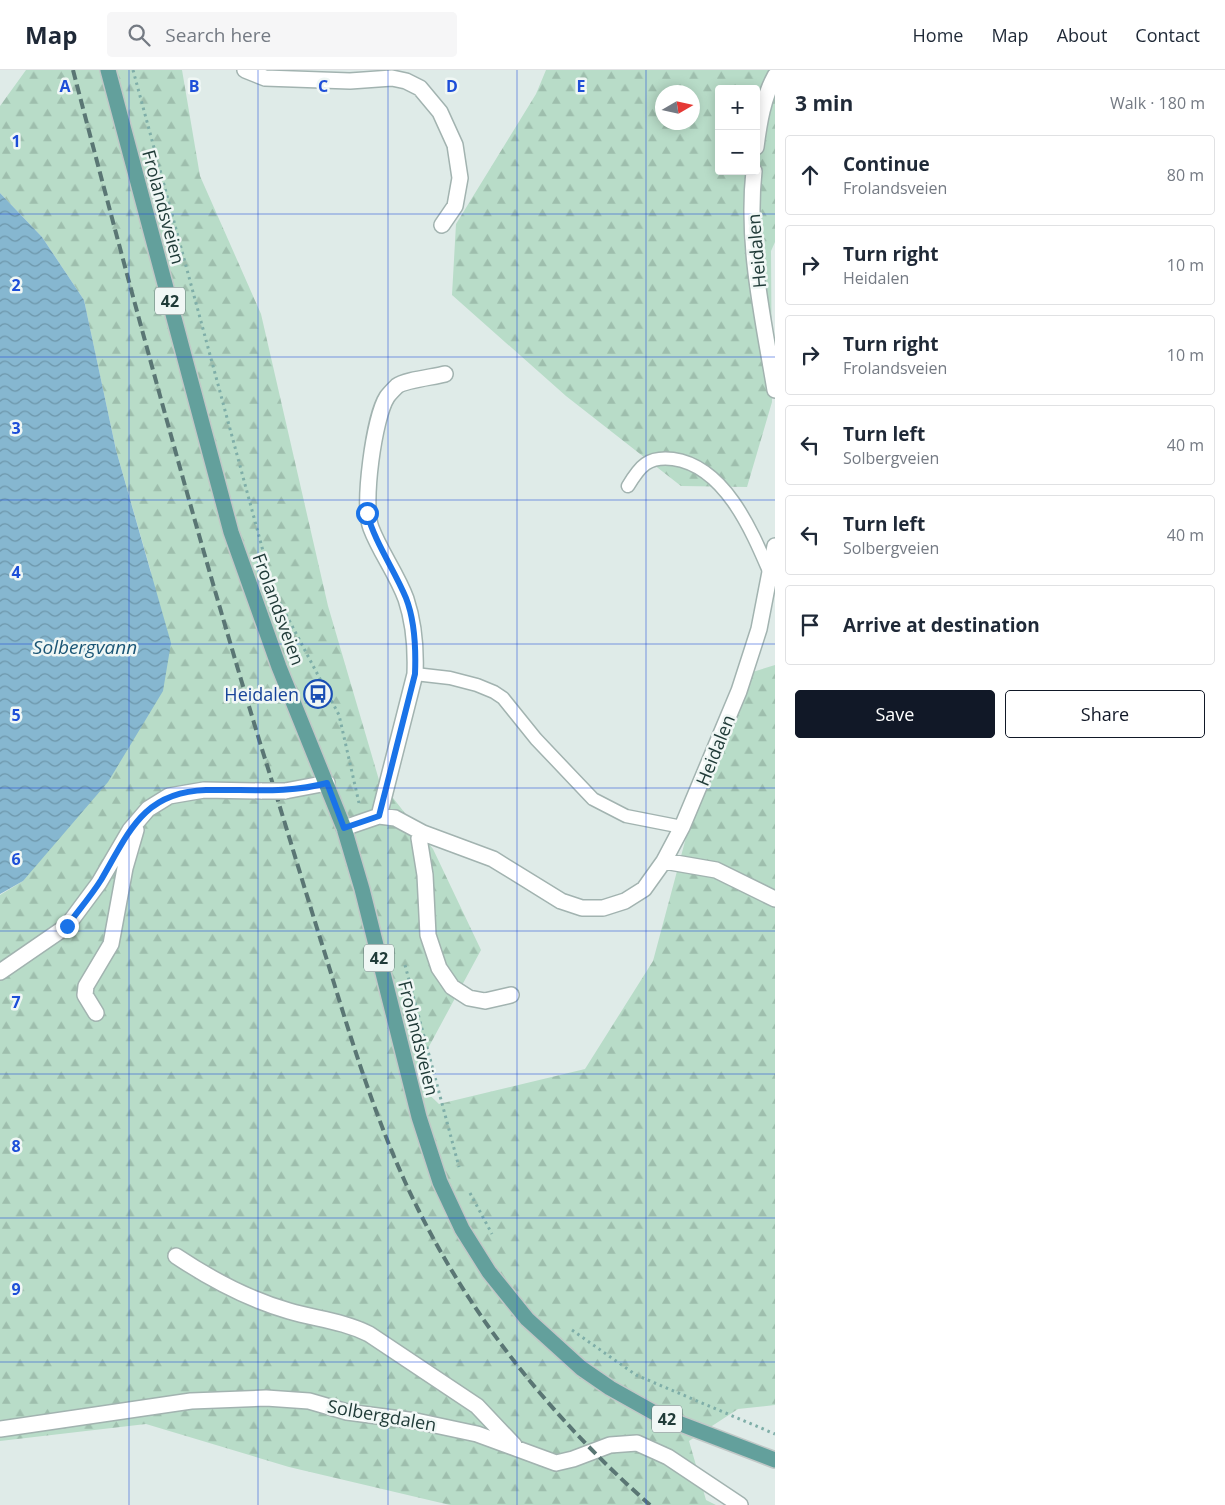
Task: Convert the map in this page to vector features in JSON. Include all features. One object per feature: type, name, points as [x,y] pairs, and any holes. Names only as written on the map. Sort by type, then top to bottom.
[{"type":"main road","name":"Frolandsveien","points":[[108,70],[231,532],[279,667],[344,828],[362,889],[419,1117],[440,1182],[462,1229],[488,1272],[527,1320],[568,1358],[610,1388],[660,1416],[775,1460]]},
{"type":"street","points":[[245,70],[265,78],[339,74],[350,81],[392,78],[406,81],[420,88],[440,112],[455,145],[460,178],[455,206],[442,224]]},
{"type":"street","points":[[758,130],[769,87],[775,76]]},
{"type":"street","name":"Heidalen","points":[[754,175],[753,229],[760,304],[775,390]]},
{"type":"street","points":[[344,828],[379,816],[415,674],[411,614],[406,597],[371,527],[367,513],[369,479],[378,423],[386,398],[399,385],[445,374]]},
{"type":"street","name":"Heidalen","points":[[379,816],[395,818],[423,833],[493,859],[561,901],[582,908],[603,908],[625,901],[644,889],[664,862],[682,827],[739,691],[759,629],[775,546]]},
{"type":"street","points":[[0,972],[67,926],[99,883],[130,830],[148,809],[169,796],[204,790],[285,791],[327,783]]},
{"type":"street","points":[[96,1013],[85,995],[86,986],[111,944],[125,868],[138,821]]},
{"type":"street","points":[[423,833],[420,838],[425,875],[428,935],[439,968],[452,988],[469,998],[484,1001],[511,995]]},
{"type":"street","points":[[664,862],[716,870],[775,899]]},
{"type":"street","points":[[176,1256],[213,1281],[252,1299],[290,1312],[350,1325],[369,1334],[477,1406],[517,1448]]},
{"type":"street","name":"Solbergdalen","points":[[0,1429],[190,1401],[266,1398],[309,1401],[347,1412],[416,1421],[477,1434],[556,1463],[610,1444],[637,1443],[668,1457],[740,1505]]},
{"type":"lane","points":[[628,486],[638,469],[648,462],[664,458],[686,461],[704,470],[718,483],[749,525],[769,570]]},
{"type":"lane","points":[[415,674],[450,678],[477,685],[494,692],[503,698],[536,739],[594,800],[626,816],[682,827]]},
{"type":"green space","points":[[26,70],[182,70],[200,176],[261,314],[328,606],[379,780],[433,849],[481,950],[412,1078],[439,1104],[585,1069],[653,961],[692,815],[746,674],[775,665],[775,1405],[738,1409],[689,1441],[706,1500],[716,1505],[450,1505],[289,1467],[146,1424],[0,1441],[0,895],[23,881],[151,572],[116,450],[84,300],[42,237],[0,193],[0,106]]},
{"type":"green space","points":[[546,70],[775,70],[775,242],[771,251],[772,402],[747,487],[681,486],[566,396],[452,295],[456,224],[536,94]]},
{"type":"water","name":"Solbergvann","points":[[0,193],[42,237],[84,300],[116,450],[171,643],[163,691],[108,782],[23,881],[0,894]]},
{"type":"railway","points":[[73,70],[211,578],[346,1021],[390,1148],[440,1251],[491,1330],[519,1368],[550,1404],[615,1473],[650,1505]]},
{"type":"place","name":"Heidalen","points":[[318,694]]},
{"type":"route","points":[[67,926],[99,883],[130,830],[148,809],[169,796],[204,790],[285,791],[310,788],[327,783],[344,828],[379,816],[415,674],[415,654],[411,614],[406,597],[371,527],[367,513]]}]
